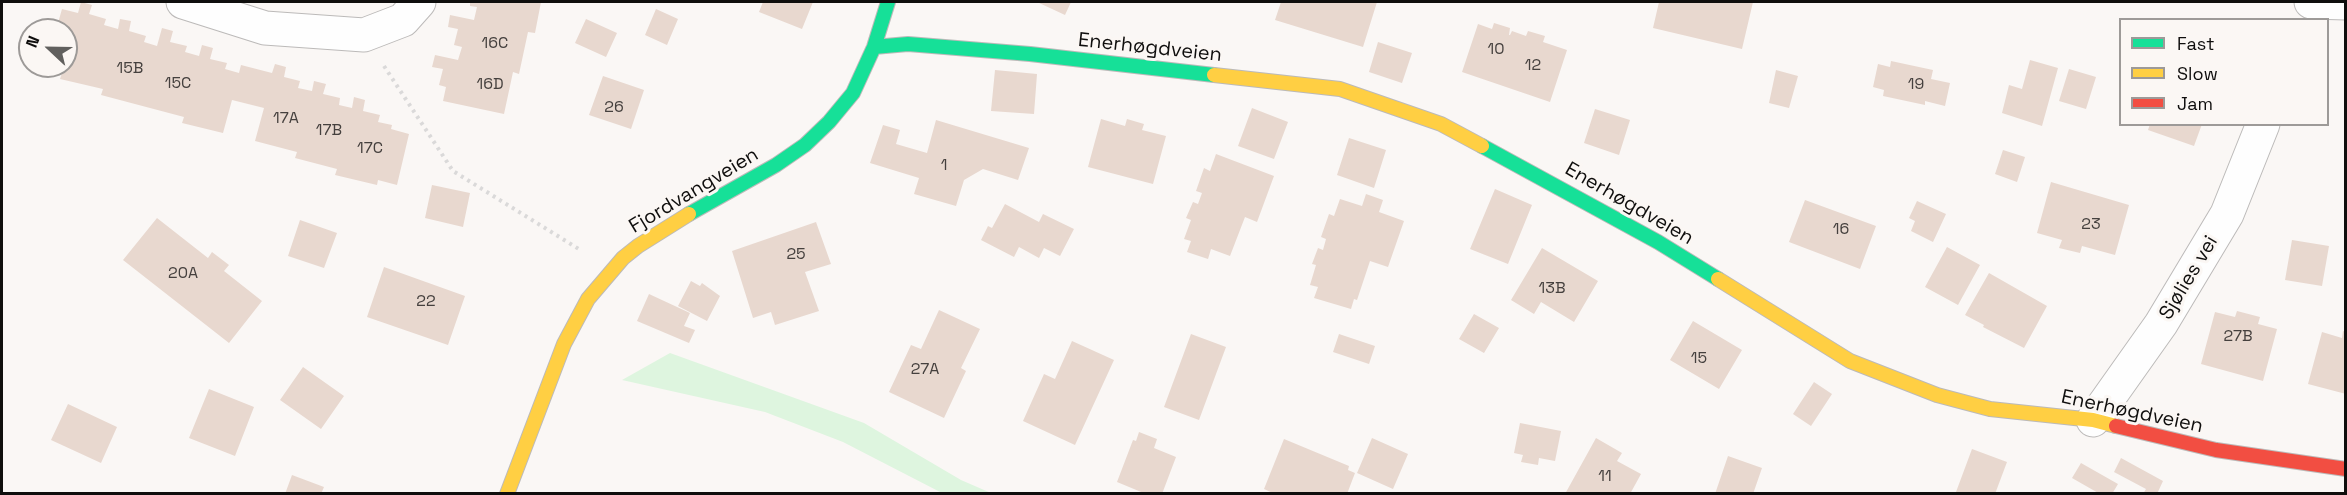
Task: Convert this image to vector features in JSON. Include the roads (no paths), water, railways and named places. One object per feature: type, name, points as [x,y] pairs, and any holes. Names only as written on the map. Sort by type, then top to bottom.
[{"type":"street","points":[[183,2],[265,28],[364,35],[403,20],[419,2]]},
{"type":"street","name":"Fjordvangveien","points":[[507,494],[564,344],[588,299],[623,258],[671,224],[776,165],[805,145],[829,122],[853,93],[874,47],[888,2]]},
{"type":"street","points":[[2302,18],[2309,2],[2346,3]]},
{"type":"street","name":"Enerhøgdveien","points":[[874,47],[908,44],[1030,54],[1340,89],[1441,124],[1658,242],[1850,361],[1936,394],[1990,409],[2093,420],[2216,450],[2346,469]]},
{"type":"street","name":"Sjølies vei","points":[[2093,420],[2161,324],[2228,214],[2262,126]]}]
